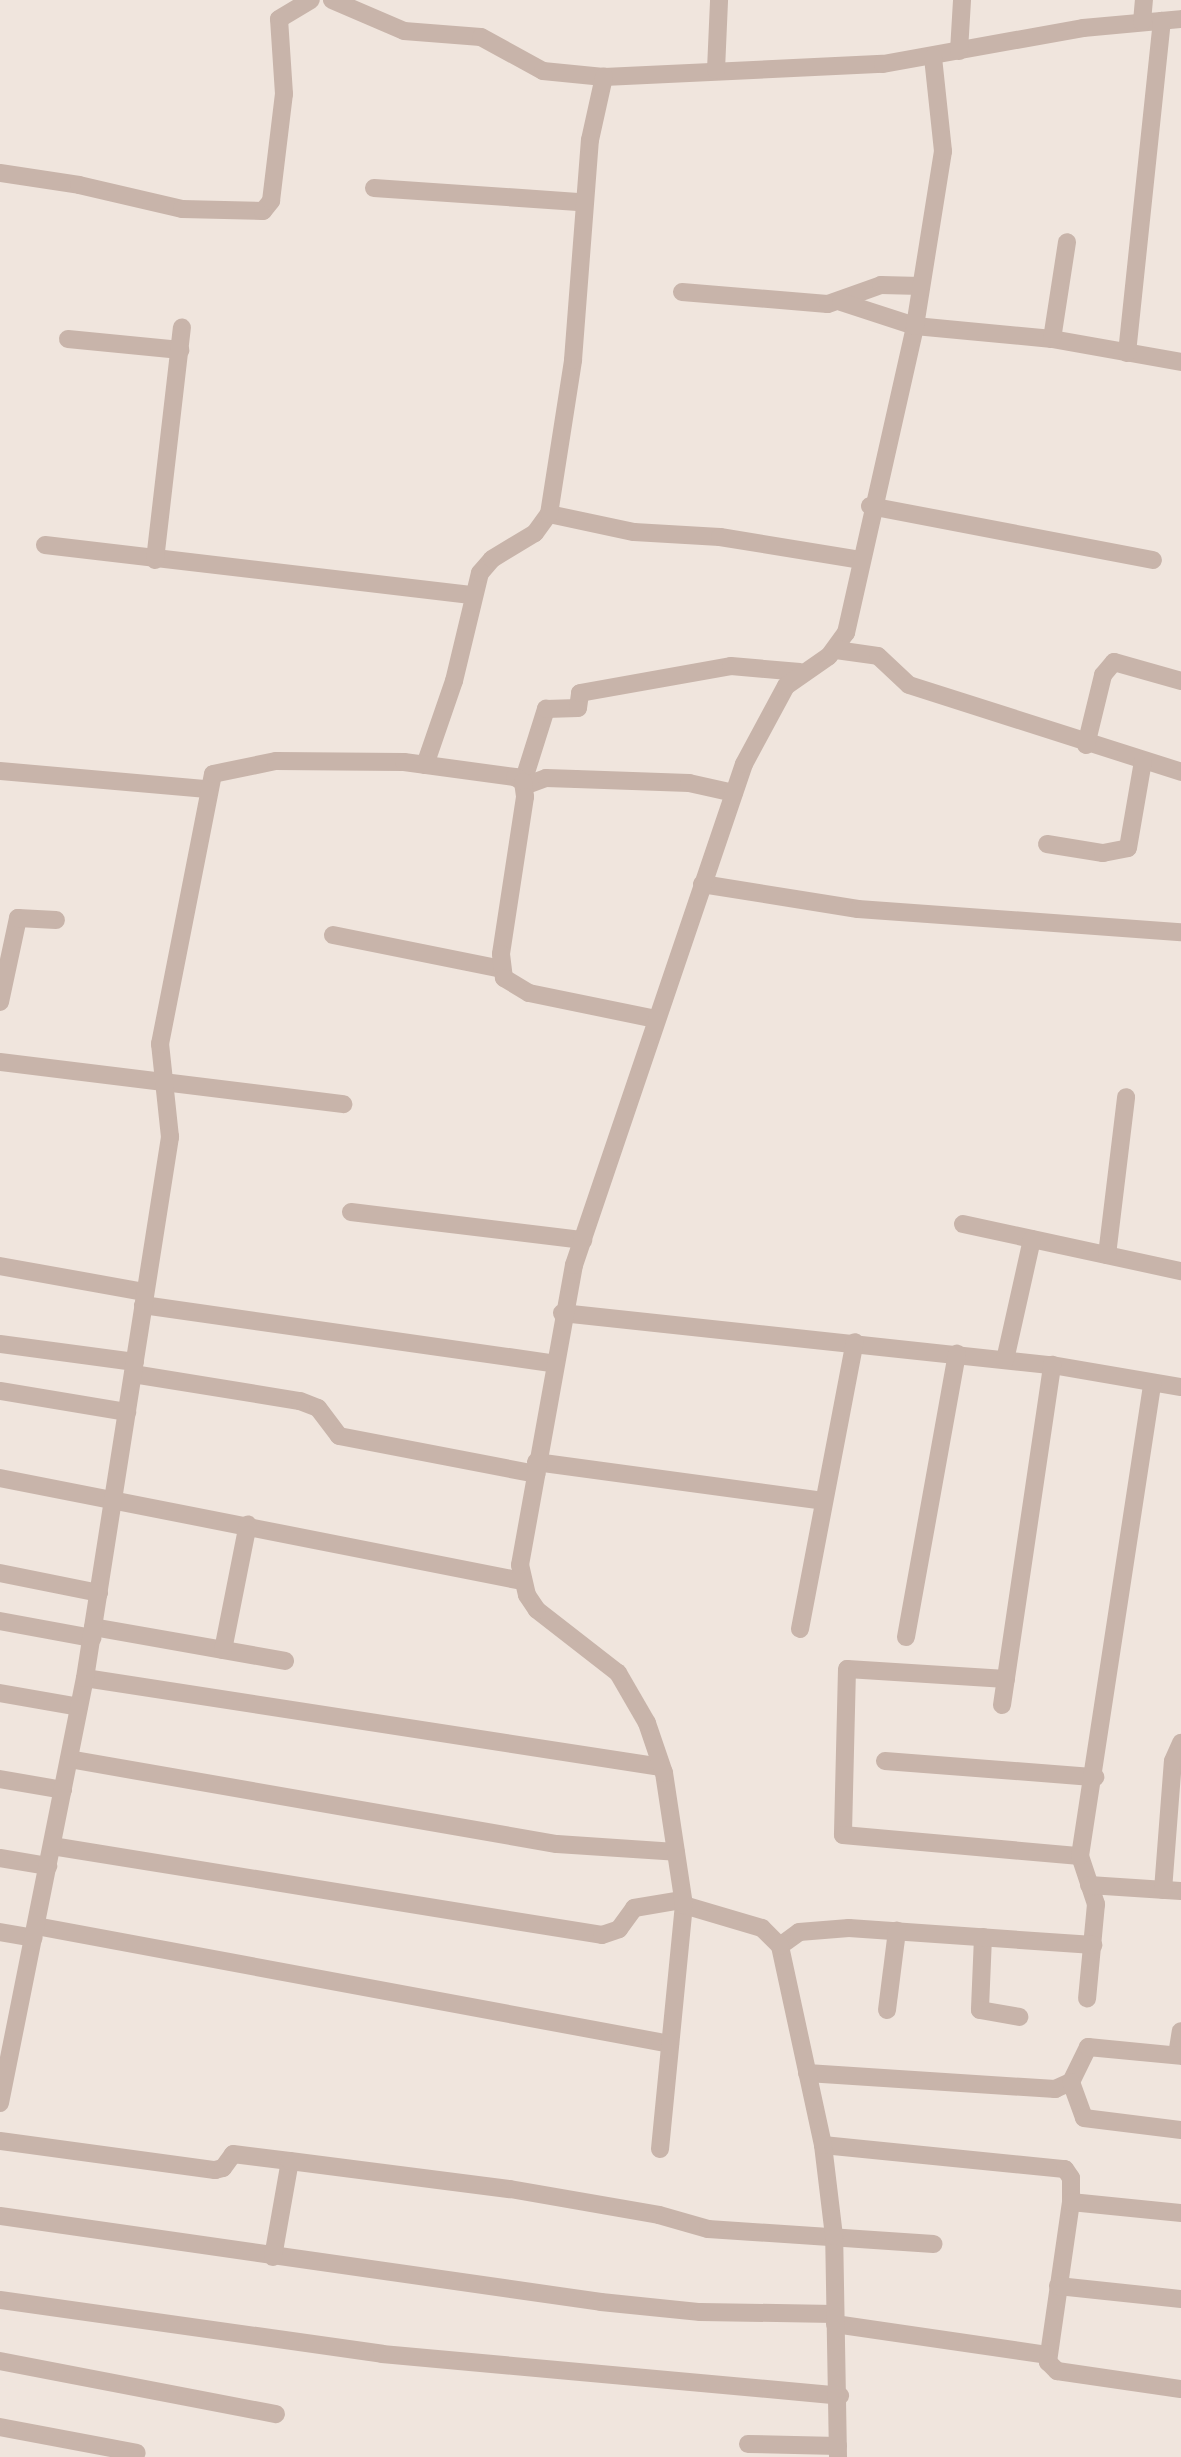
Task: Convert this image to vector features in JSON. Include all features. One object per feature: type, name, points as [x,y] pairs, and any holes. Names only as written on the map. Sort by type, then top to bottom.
[{"type":"street","points":[[0,173],[79,185],[182,209],[263,211],[271,201],[279,155],[284,94],[279,29],[284,13],[311,0]]},
{"type":"street","points":[[332,0],[404,31],[481,37],[543,71],[604,77],[716,70],[829,68],[933,58],[959,51],[1172,20],[1127,353]]},
{"type":"street","points":[[716,70],[719,0]]},
{"type":"street","points":[[959,51],[962,0]]},
{"type":"street","points":[[1142,22],[1144,0]]},
{"type":"street","points":[[660,2149],[683,1902],[661,1767],[647,1723],[618,1673],[537,1610],[522,1581],[522,1546],[562,1313],[656,1019],[734,793],[769,711],[800,672],[836,650],[846,633],[870,506],[915,326],[943,151],[933,58]]},
{"type":"street","points":[[425,765],[454,681],[473,595],[492,559],[535,533],[549,514],[573,360],[582,202],[604,77]]},
{"type":"street","points":[[374,188],[582,202]]},
{"type":"street","points":[[1052,339],[1067,242]]},
{"type":"street","points":[[841,302],[881,285],[921,286]]},
{"type":"street","points":[[682,292],[841,302],[915,326],[1052,339],[1181,362]]},
{"type":"street","points":[[155,560],[182,328]]},
{"type":"street","points":[[68,339],[180,350]]},
{"type":"street","points":[[870,506],[1153,560]]},
{"type":"street","points":[[549,514],[634,532],[720,537],[860,560]]},
{"type":"street","points":[[45,545],[473,595]]},
{"type":"street","points":[[836,650],[878,656],[909,685],[1086,745],[1181,772]]},
{"type":"street","points":[[1086,745],[1103,675],[1114,662],[1181,681]]},
{"type":"street","points":[[656,1019],[529,993],[510,986],[501,969],[523,784],[546,709],[578,708],[580,693],[731,666],[800,672]]},
{"type":"street","points":[[1047,844],[1103,853],[1128,848],[1143,761]]},
{"type":"street","points":[[0,2103],[9,2015],[35,1932],[99,1593],[170,1137],[160,1044],[194,884],[207,789],[219,770],[246,765],[425,765],[505,773],[523,784],[546,778],[689,783],[734,793]]},
{"type":"street","points":[[0,771],[207,789]]},
{"type":"street","points":[[702,884],[858,909],[1181,932]]},
{"type":"street","points":[[0,1002],[18,918],[56,920]]},
{"type":"street","points":[[333,935],[501,969]]},
{"type":"street","points":[[0,1062],[164,1078],[343,1104]]},
{"type":"street","points":[[1107,1255],[1126,1097]]},
{"type":"street","points":[[351,1212],[583,1240]]},
{"type":"street","points":[[963,1224],[1181,1271]]},
{"type":"street","points":[[1005,1360],[1032,1239]]},
{"type":"street","points":[[0,1266],[144,1299],[553,1363]]},
{"type":"street","points":[[562,1313],[1052,1365],[1181,1387]]},
{"type":"street","points":[[800,1629],[855,1342]]},
{"type":"street","points":[[0,1344],[310,1403],[336,1433],[348,1438],[536,1468],[823,1501]]},
{"type":"street","points":[[906,1637],[957,1354]]},
{"type":"street","points":[[1002,1705],[1052,1365]]},
{"type":"street","points":[[1087,1999],[1096,1904],[1080,1856],[1095,1777],[1152,1383]]},
{"type":"street","points":[[0,1391],[127,1412]]},
{"type":"street","points":[[0,1478],[248,1524],[522,1581]]},
{"type":"street","points":[[223,1650],[248,1524]]},
{"type":"street","points":[[0,1573],[99,1593]]},
{"type":"street","points":[[0,1621],[285,1661]]},
{"type":"street","points":[[1006,1679],[847,1669],[843,1835],[1080,1856]]},
{"type":"street","points":[[85,1678],[661,1767]]},
{"type":"street","points":[[0,1693],[79,1707]]},
{"type":"street","points":[[1089,1885],[1172,1890],[1173,1761],[1181,1743]]},
{"type":"street","points":[[69,1759],[557,1844],[676,1852]]},
{"type":"street","points":[[885,1761],[1095,1777]]},
{"type":"street","points":[[0,1779],[63,1790]]},
{"type":"street","points":[[52,1846],[602,1935],[619,1929],[634,1908],[683,1902],[762,1928],[780,1946],[823,2145],[834,2236],[840,2396],[838,2452],[748,2444]]},
{"type":"street","points":[[0,1858],[48,1866]]},
{"type":"street","points":[[780,1946],[799,1932],[815,1929],[897,1931],[1093,1945]]},
{"type":"street","points":[[887,2010],[897,1931]]},
{"type":"street","points":[[0,1932],[35,1932],[670,2044]]},
{"type":"street","points":[[983,1937],[980,2010],[1019,2017]]},
{"type":"street","points":[[807,2073],[1055,2089],[1071,2082],[1088,2047],[1179,2056],[1181,2031]]},
{"type":"street","points":[[1071,2082],[1084,2118],[1181,2130]]},
{"type":"street","points":[[0,2141],[215,2170],[223,2168],[233,2154],[510,2189],[659,2215],[708,2229],[934,2244]]},
{"type":"street","points":[[823,2145],[1058,2167],[1070,2173],[1071,2202],[1047,2355],[1057,2371],[1181,2389]]},
{"type":"street","points":[[273,2257],[290,2161]]},
{"type":"street","points":[[1071,2202],[1181,2213]]},
{"type":"street","points":[[0,2216],[601,2302],[700,2312],[835,2319],[1047,2355]]},
{"type":"street","points":[[1058,2286],[1181,2299]]},
{"type":"street","points":[[0,2300],[382,2354],[840,2396]]},
{"type":"street","points":[[0,2361],[276,2414]]},
{"type":"street","points":[[0,2427],[137,2453]]}]
